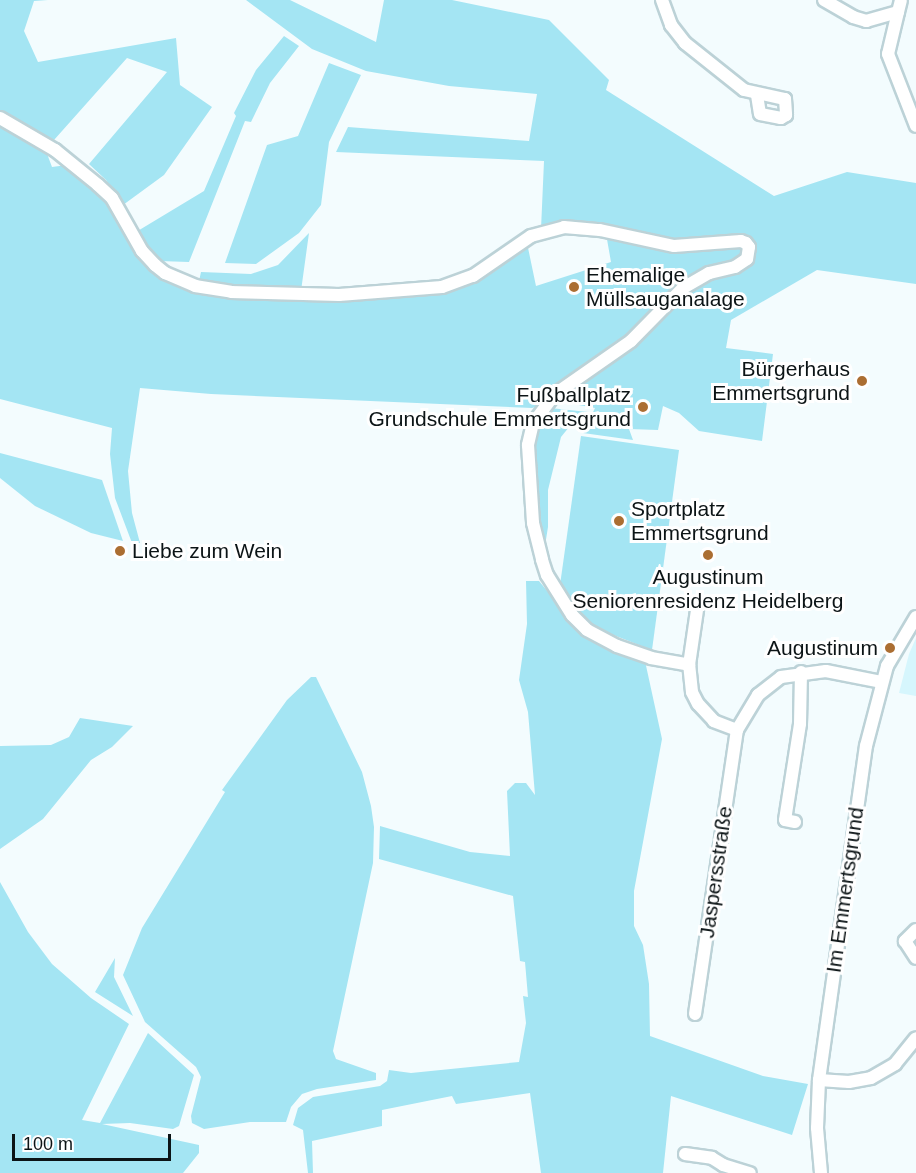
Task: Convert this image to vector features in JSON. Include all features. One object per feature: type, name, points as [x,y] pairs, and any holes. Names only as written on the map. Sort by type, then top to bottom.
[{"type":"street","points":[[662,0],[671,25],[685,43],[744,90],[757,94]]},
{"type":"street","points":[[824,0],[862,21],[900,6]]},
{"type":"street","points":[[900,6],[888,54],[916,126]]},
{"type":"street","points":[[0,118],[55,150],[99,185],[112,198],[142,251],[154,266],[195,286],[231,292],[339,296],[442,287],[473,276],[531,236],[564,228],[600,230],[674,246],[741,241],[746,243],[749,247],[747,259],[735,267],[709,273],[683,288],[631,341],[555,394],[533,423],[528,445],[533,523],[542,560],[552,585],[572,615],[598,638],[651,658],[689,665]]},
{"type":"street","points":[[698,603],[689,665],[692,692],[698,704],[714,721],[737,730]]},
{"type":"street","name":"Im Emmertsgrund","points":[[821,1173],[818,1147],[818,1085],[866,746],[881,682],[897,645],[916,617]]},
{"type":"street","points":[[795,822],[785,820],[801,724],[801,672]]},
{"type":"street","name":"Jaspersstraße","points":[[695,1014],[737,730],[758,694],[770,683],[801,672],[846,673],[881,682]]},
{"type":"street","points":[[916,930],[905,941],[916,958]]},
{"type":"street","points":[[818,1085],[871,1078],[895,1064],[916,1038]]},
{"type":"street","points":[[685,1154],[714,1159],[723,1166],[750,1173]]},
{"type":"shaded area","points":[[0,0],[48,0],[34,1],[24,31],[38,62],[176,38],[180,85],[212,107],[164,175],[123,205],[106,180],[89,164],[167,72],[127,58],[54,140],[0,111]]},
{"type":"shaded area","points":[[246,0],[290,0],[376,42],[384,0],[452,0],[549,20],[609,80],[606,90],[774,196],[847,172],[916,183],[916,284],[817,270],[731,320],[726,348],[773,354],[762,441],[699,431],[679,413],[663,406],[658,430],[629,429],[633,440],[583,433],[595,408],[557,401],[532,408],[211,394],[140,388],[128,471],[132,513],[140,543],[132,543],[115,498],[110,454],[112,428],[0,399],[0,122],[46,151],[52,167],[67,165],[105,198],[132,246],[152,271],[178,286],[208,295],[247,299],[330,301],[413,297],[458,288],[490,272],[527,243],[536,286],[611,262],[605,228],[541,229],[544,161],[336,152],[348,127],[529,141],[537,94],[449,86],[366,71],[312,49]]},
{"type":"shaded area","points":[[284,36],[299,46],[270,83],[251,122],[245,121],[189,262],[159,261],[147,249],[136,232],[204,191],[236,116],[234,113],[256,70]]},
{"type":"shaded area","points":[[329,63],[361,75],[329,142],[321,205],[299,233],[256,264],[225,263],[267,145],[298,136]]},
{"type":"shaded area","points":[[309,233],[301,291],[231,286],[199,281],[201,272],[251,274],[278,265]]},
{"type":"shaded area","points":[[550,408],[588,412],[574,421],[561,437],[548,490],[548,527],[544,552],[533,463],[535,433],[541,417]]},
{"type":"shaded area","name":"Sportplatz Emmertsgrund","points":[[581,436],[679,450],[652,650],[598,629],[559,592]]},
{"type":"shaded area","points":[[0,453],[102,480],[123,541],[91,533],[35,506],[0,478]]},
{"type":"shaded area","points":[[526,581],[539,581],[585,637],[645,661],[662,739],[634,891],[634,926],[643,945],[649,984],[650,1036],[763,1076],[808,1084],[792,1135],[671,1096],[663,1173],[541,1173],[530,1093],[456,1104],[452,1096],[382,1110],[382,1126],[312,1141],[313,1173],[308,1173],[303,1130],[293,1125],[298,1108],[313,1097],[380,1086],[387,1081],[389,1070],[411,1073],[519,1062],[526,1023],[523,996],[528,997],[525,962],[520,961],[513,896],[379,859],[380,826],[470,852],[510,856],[507,791],[515,783],[526,783],[535,795],[528,712],[519,680],[527,624]]},
{"type":"shaded area","points":[[916,638],[916,696],[899,693],[909,654]]},
{"type":"shaded area","points":[[311,677],[316,677],[362,772],[371,806],[374,827],[373,863],[333,1051],[336,1059],[376,1073],[376,1080],[317,1089],[302,1094],[291,1107],[286,1122],[250,1122],[204,1129],[192,1123],[191,1116],[201,1077],[196,1067],[145,1022],[123,975],[142,928],[225,792],[222,790],[287,700]]},
{"type":"shaded area","points":[[80,718],[133,726],[112,747],[91,760],[43,819],[0,849],[0,746],[51,745],[69,737]]},
{"type":"shaded area","points":[[0,882],[28,932],[52,964],[91,998],[129,1024],[82,1120],[100,1123],[148,1033],[194,1075],[179,1126],[173,1129],[130,1123],[102,1124],[199,1145],[199,1153],[183,1173],[0,1173]]},
{"type":"shaded area","points":[[115,958],[114,977],[133,1016],[95,992]]},
{"type":"place","name":"Ehemalige Müllsauganalage","points":[[574,287]]},
{"type":"place","name":"Bürgerhaus Emmertsgrund","points":[[862,381]]},
{"type":"place","name":"Fußballplatz Grundschule Emmertsgrund","points":[[643,407]]},
{"type":"place","name":"Sportplatz Emmertsgrund","points":[[619,521]]},
{"type":"place","name":"Liebe zum Wein","points":[[120,551]]},
{"type":"place","name":"Augustinum Seniorenresidenz Heidelberg","points":[[708,555]]},
{"type":"place","name":"Augustinum","points":[[890,648]]}]
